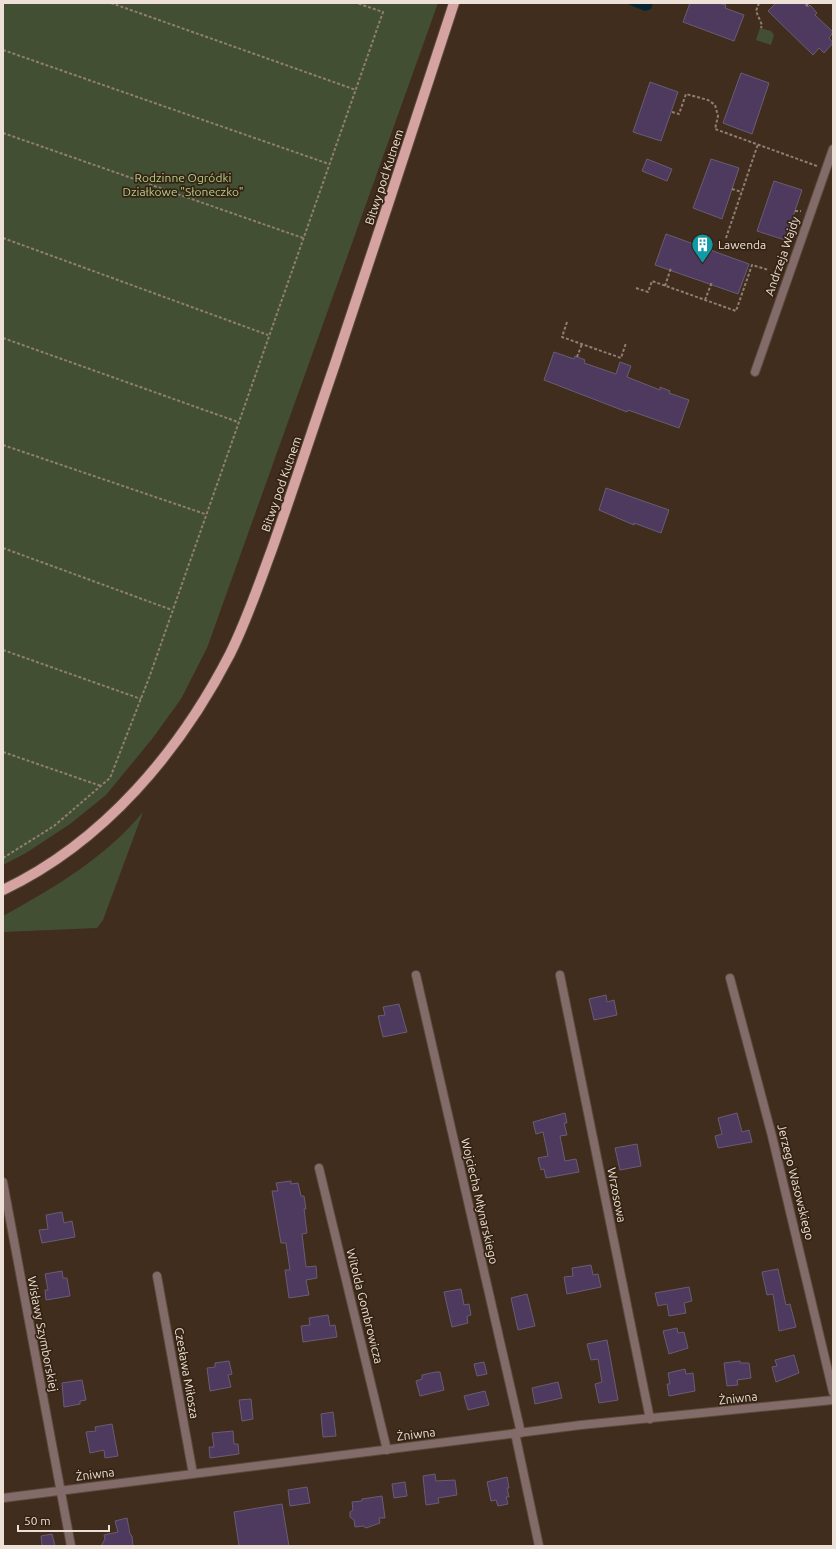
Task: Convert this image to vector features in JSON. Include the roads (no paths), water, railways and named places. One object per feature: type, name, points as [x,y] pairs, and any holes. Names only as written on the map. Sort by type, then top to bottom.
[{"type":"main road","name":"Bitwy pod Kutnem","points":[[3,890],[39,870],[67,851],[120,806],[146,779],[173,745],[214,684],[231,652],[247,617],[284,517],[454,3]]},
{"type":"street","name":"Andrzeja Wajdy","points":[[754,372],[833,148]]},
{"type":"street","name":"Wojciecha Młynarskiego","points":[[416,975],[518,1433],[539,1546]]},
{"type":"street","name":"Wrzosowa","points":[[560,975],[650,1419]]},
{"type":"street","name":"Jerzego Wasowskiego","points":[[730,978],[774,1143],[833,1392]]},
{"type":"street","name":"Witolda Gombrowicza","points":[[319,1168],[387,1450]]},
{"type":"street","name":"Wisławy Szymborskiej","points":[[3,1182],[71,1546]]},
{"type":"street","name":"Czesława Miłosza","points":[[157,1276],[193,1474]]},
{"type":"street","name":"Żniwna","points":[[3,1498],[518,1433],[833,1400]]},
{"type":"water","points":[[625,3],[653,3],[651,9],[645,11]]},
{"type":"place","name":"Lawenda","points":[[702,264]]},
{"type":"park label","name":"Rodzinne Ogródki Działkowe \"Słoneczko\"","points":[[183,184]]}]
